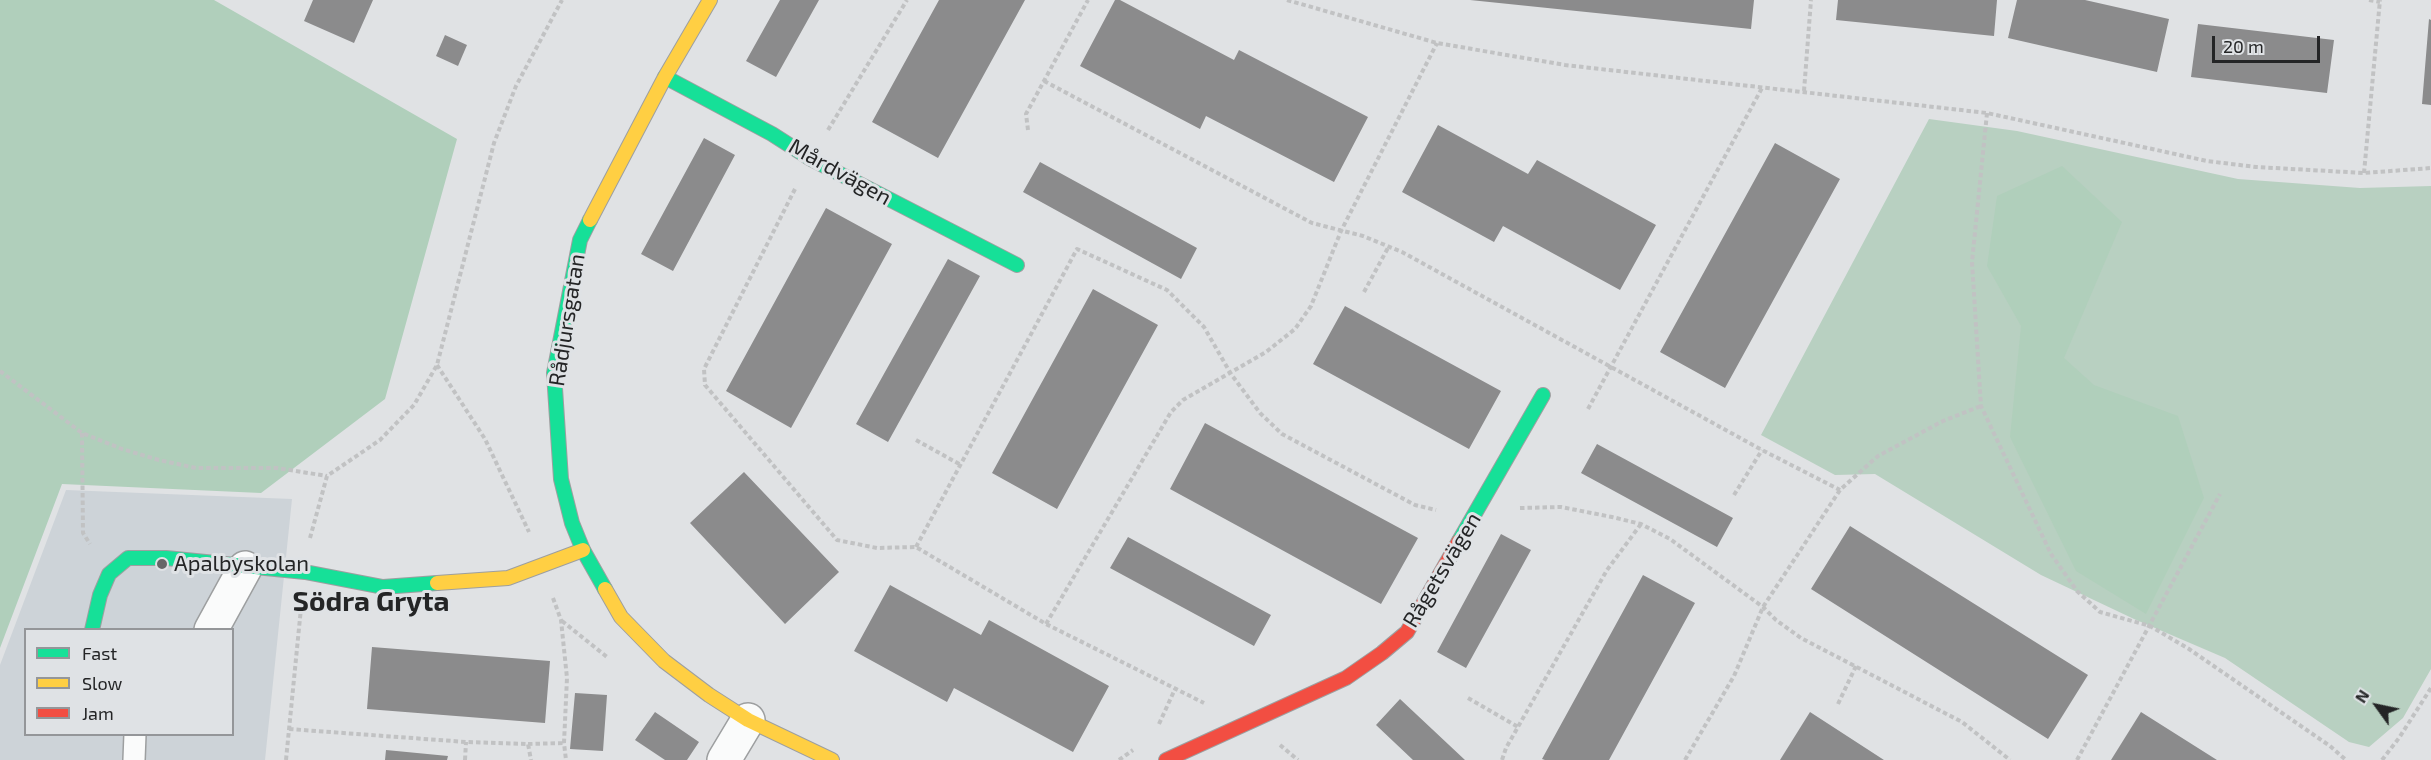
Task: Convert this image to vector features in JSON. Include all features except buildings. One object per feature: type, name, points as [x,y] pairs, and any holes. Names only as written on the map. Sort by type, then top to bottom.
[{"type":"street","name":"Rådjursgatan","points":[[710,0],[665,77],[580,240],[554,373],[561,479],[572,523],[583,550],[621,617],[657,654],[709,695],[748,720],[832,760]]},
{"type":"street","name":"Mårdvägen","points":[[665,77],[772,134],[811,159],[1017,265]]},
{"type":"street","name":"Rågetsvägen","points":[[1166,760],[1346,678],[1382,654],[1407,632],[1543,395]]},
{"type":"street","points":[[93,628],[100,595],[109,574],[129,558],[166,558],[245,568],[305,572],[383,587],[508,578],[583,550]]},
{"type":"street","points":[[213,628],[245,568]]},
{"type":"street","points":[[724,760],[748,720]]},
{"type":"lane","points":[[134,760],[135,736]]},
{"type":"path","points":[[0,371],[82,433],[131,452],[196,468],[277,468],[327,476],[380,440],[414,405],[437,365],[494,142],[516,86],[562,0]]},
{"type":"path","points":[[907,0],[811,159],[704,369],[705,385],[837,540],[877,548],[916,547],[1046,624],[1175,689]]},
{"type":"path","points":[[1028,130],[1026,114],[1088,0]]},
{"type":"path","points":[[1287,0],[1437,44],[1565,65],[1987,113],[2207,162],[2364,173],[2431,168]]},
{"type":"path","points":[[1804,91],[1811,0]]},
{"type":"path","points":[[2364,173],[2380,1],[2369,0]]},
{"type":"path","points":[[1046,624],[1171,412],[1183,400],[1266,352],[1295,328],[1311,306],[1341,231],[1437,44]]},
{"type":"path","points":[[1044,81],[1312,223],[1389,246],[1762,450],[1840,490]]},
{"type":"path","points":[[1588,409],[1762,88]]},
{"type":"path","points":[[1987,113],[1972,262],[1981,406],[2051,554],[2076,591],[2100,612],[2150,626],[2189,649],[2330,746],[2346,760]]},
{"type":"path","points":[[1364,292],[1389,246]]},
{"type":"path","points":[[916,547],[1077,249],[1167,290],[1204,327],[1231,374],[1260,413],[1282,434],[1415,505],[1472,519]]},
{"type":"path","points":[[437,365],[485,439],[532,539],[561,620],[567,678],[564,743],[566,760]]},
{"type":"path","points":[[1685,760],[1734,676],[1763,607],[1840,490],[1878,456],[1934,426],[1981,406]]},
{"type":"path","points":[[82,433],[83,533],[109,574]]},
{"type":"path","points":[[916,440],[961,465]]},
{"type":"path","points":[[1734,495],[1762,450]]},
{"type":"path","points":[[2077,760],[2220,494]]},
{"type":"path","points":[[1481,504],[1509,508],[1560,507],[1641,524],[1670,539],[1763,607],[1776,620],[1801,638],[1962,722],[2010,760]]},
{"type":"path","points":[[1502,760],[1506,748],[1607,570],[1641,524]]},
{"type":"path","points":[[1838,704],[1856,666]]},
{"type":"path","points":[[2382,760],[2431,688]]},
{"type":"path","points":[[1468,698],[1518,727]]},
{"type":"path","points":[[286,760],[289,729],[466,742],[564,743]]},
{"type":"path","points":[[465,760],[466,742]]},
{"type":"path","points":[[528,744],[531,760]]},
{"type":"shaded area","name":"Apalbyskolan","points":[[66,490],[292,499],[265,760],[0,760],[0,665]]},
{"type":"green space","points":[[0,0],[214,0],[457,139],[385,399],[261,493],[62,484],[0,648]]},
{"type":"green space","points":[[1929,119],[2017,131],[2238,179],[2360,188],[2431,186],[2431,669],[2403,718],[2369,747],[2349,742],[2225,658],[2134,619],[2041,575],[1875,474],[1835,475],[1761,435]]},
{"type":"green space","points":[[2062,166],[2122,222],[2064,358],[2094,385],[2178,416],[2204,498],[2146,614],[2076,571],[2010,437],[2021,326],[1987,266],[1997,196]]},
{"type":"traffic: fast","points":[[665,77],[772,134],[811,159],[1017,265]]},
{"type":"traffic: fast","points":[[590,220],[580,240],[554,373],[561,479],[572,523],[583,550],[605,589]]},
{"type":"traffic: fast","points":[[1459,541],[1543,395]]},
{"type":"traffic: fast","points":[[92,628],[100,595],[109,574],[128,558],[166,558],[305,572],[383,587],[437,583]]},
{"type":"traffic: slow","points":[[590,220],[665,77],[710,0]]},
{"type":"traffic: slow","points":[[437,583],[508,578],[583,550]]},
{"type":"traffic: slow","points":[[605,589],[621,617],[664,661],[709,695],[748,720],[832,760]]},
{"type":"traffic: jam","points":[[1166,760],[1346,678],[1382,653],[1407,632],[1459,541]]},
{"type":"place","name":"Apalbyskolan","points":[[162,564]]},
{"type":"district","name":"Södra Gryta","points":[[371,602]]}]
